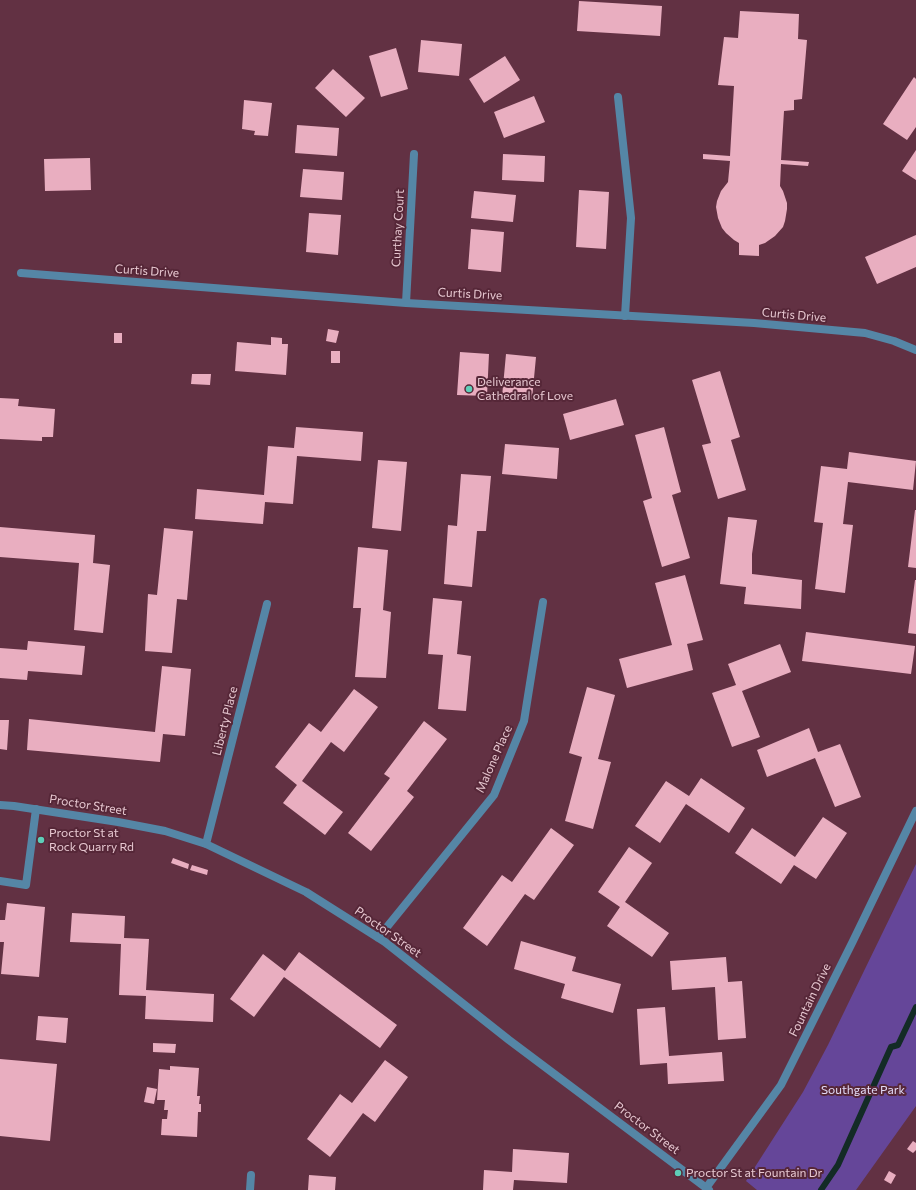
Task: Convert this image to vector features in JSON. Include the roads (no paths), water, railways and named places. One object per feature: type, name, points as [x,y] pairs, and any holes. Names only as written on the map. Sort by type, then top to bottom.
[{"type":"street","points":[[618,97],[631,218],[625,316]]},
{"type":"street","name":"Curthay Court","points":[[406,303],[414,154]]},
{"type":"street","name":"Curtis Drive","points":[[21,273],[406,303],[754,323],[865,333],[894,341],[916,350]]},
{"type":"street","name":"Malone Place","points":[[378,938],[494,795],[524,721],[543,602]]},
{"type":"street","name":"Liberty Place","points":[[206,844],[267,604]]},
{"type":"street","name":"Proctor Street","points":[[0,805],[36,809],[165,831],[206,844],[306,892],[385,942],[509,1040],[708,1189]]},
{"type":"street","points":[[0,881],[26,885],[36,809]]},
{"type":"street","name":"Fountain Drive","points":[[708,1189],[781,1085],[916,811]]},
{"type":"street","points":[[250,1175],[250,1190]]},
{"type":"waterway","points":[[821,1190],[838,1165],[891,1047],[898,1045],[916,1007]]},
{"type":"place","name":"Deliverance Cathedral of Love","points":[[469,389]]},
{"type":"place","name":"Proctor St at Rock Quarry Rd","points":[[41,840]]},
{"type":"place","name":"Proctor St at Fountain Dr","points":[[678,1173]]},
{"type":"park label","name":"Southgate Park","points":[[863,1090]]}]
